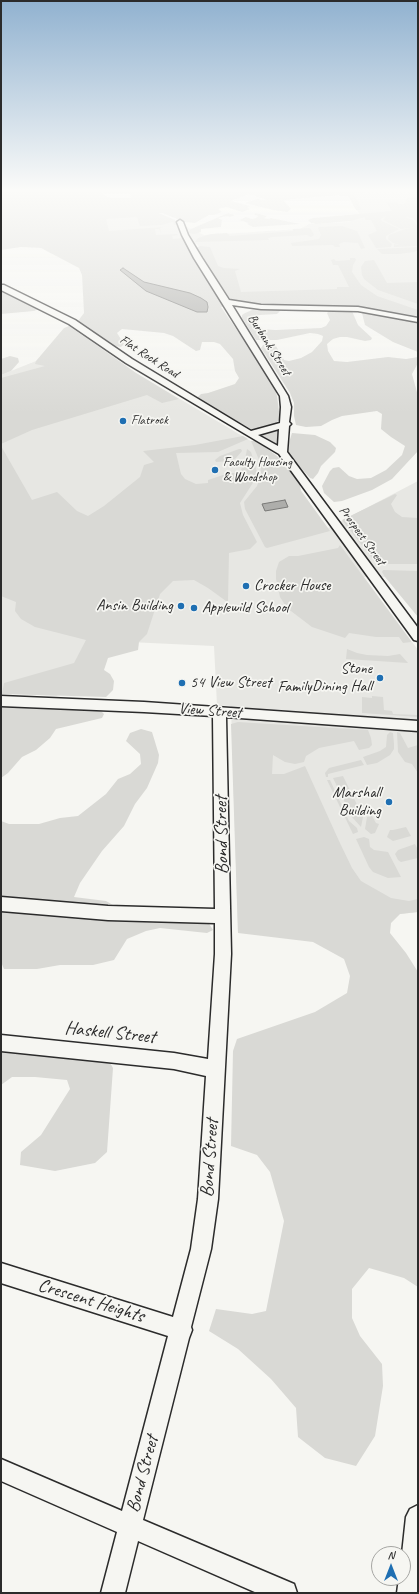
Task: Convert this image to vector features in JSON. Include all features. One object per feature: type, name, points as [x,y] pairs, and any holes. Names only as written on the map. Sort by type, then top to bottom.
[{"type":"street","name":"Burbank Street","points":[[204,265],[284,396],[286,407],[286,424],[282,452]]},
{"type":"street","name":"Flat Rock Road","points":[[1,287],[72,322],[129,361],[204,408],[282,452]]},
{"type":"street","points":[[226,302],[261,307],[358,309],[418,320]]},
{"type":"street","points":[[235,315],[242,311],[261,307]]},
{"type":"street","points":[[250,434],[286,424]]},
{"type":"street","name":"Prospect Street","points":[[282,452],[418,636]]},
{"type":"street","name":"View Street","points":[[1,701],[123,705],[418,726]]},
{"type":"street","name":"Bond Street","points":[[113,1593],[182,1330],[201,1248],[208,1199],[215,1069],[217,1060],[223,962],[219,712]]},
{"type":"street","points":[[1,904],[108,914],[223,916]]},
{"type":"street","name":"Haskell Street","points":[[1,1043],[174,1061],[215,1069]]},
{"type":"street","name":"Crescent Heights","points":[[1,1273],[182,1330]]},
{"type":"street","points":[[1,1470],[285,1593]]},
{"type":"street","points":[[409,1593],[418,1517]]},
{"type":"shaded area","points":[[74,265],[199,265],[225,306],[221,307],[273,382],[277,396],[280,419],[275,424],[257,429],[251,429],[197,398],[201,394],[235,384],[239,378],[235,371],[233,359],[220,344],[214,342],[202,342],[200,350],[196,351],[173,336],[164,333],[122,329],[117,333],[124,344],[121,347],[115,346],[78,321],[84,313],[82,275],[79,268]]},
{"type":"shaded area","points":[[207,265],[240,269],[235,271],[241,292],[337,289],[337,287],[349,287],[338,265],[353,265],[352,272],[361,285],[377,296],[418,310],[418,316],[365,308],[263,305],[231,300]]},
{"type":"shaded area","points":[[211,265],[418,265],[418,316],[386,309],[233,299]]},
{"type":"shaded area","points":[[362,265],[377,265],[387,283],[418,282],[418,304],[378,290],[364,279],[361,267]]},
{"type":"shaded area","points":[[123,268],[144,282],[190,293],[201,298],[207,302],[207,312],[197,312],[146,291],[120,270]]},
{"type":"shaded area","points":[[1,291],[41,308],[34,311],[1,314]]},
{"type":"shaded area","points":[[252,310],[280,311],[277,314],[253,316],[252,318],[255,324],[263,329],[275,330],[321,328],[326,326],[330,320],[327,313],[329,311],[352,311],[358,325],[372,338],[371,340],[365,341],[347,337],[333,339],[327,344],[328,351],[334,361],[347,362],[388,357],[406,359],[418,357],[418,363],[412,374],[418,396],[418,451],[392,479],[372,490],[342,501],[334,502],[324,493],[322,486],[333,468],[339,467],[349,476],[357,479],[371,478],[386,470],[402,455],[405,446],[381,429],[382,414],[377,411],[342,416],[321,426],[306,427],[296,425],[294,403],[290,393],[261,348],[263,345],[268,344],[276,346],[284,360],[289,361],[301,358],[312,352],[322,341],[323,336],[310,333],[277,340],[256,340],[242,318],[242,315]]},
{"type":"shaded area","points":[[363,312],[418,322],[418,352],[393,342],[365,325]]},
{"type":"shaded area","points":[[69,326],[136,373],[179,399],[162,403],[147,395],[32,430],[1,444],[1,378],[45,366],[35,364],[36,361],[64,328]]},
{"type":"shaded area","name":"Applewild School","points":[[83,335],[136,373],[276,456],[328,528],[418,481],[418,577],[364,577],[418,650],[418,912],[238,933],[231,706],[217,705],[214,646],[87,640],[57,696],[1,693],[1,375],[36,361],[69,351]]},
{"type":"shaded area","points":[[10,356],[18,358],[19,362],[11,371],[1,375],[1,359]]},
{"type":"shaded area","points":[[275,430],[280,430],[280,445],[278,446],[261,437],[262,435]]},
{"type":"shaded area","points":[[292,433],[315,435],[330,442],[336,448],[335,452],[321,466],[313,479],[310,478],[290,456],[287,449]]},
{"type":"shaded area","points":[[243,436],[248,439],[218,452],[176,453],[181,474],[185,479],[196,484],[208,483],[208,480],[229,473],[237,473],[241,470],[247,449],[251,452],[257,472],[256,478],[240,503],[243,515],[257,542],[250,549],[229,553],[228,601],[194,580],[173,581],[160,594],[147,634],[139,642],[138,650],[108,658],[104,670],[110,674],[114,681],[113,690],[106,697],[2,694],[4,683],[74,663],[86,640],[35,627],[21,619],[15,611],[16,602],[1,596],[1,446],[32,500],[57,492],[77,511],[88,516],[104,506],[140,477],[144,465],[154,462],[143,451],[195,445]]},
{"type":"shaded area","points":[[251,441],[257,441],[277,456],[289,469],[300,485],[301,491],[330,531],[267,548],[265,547],[245,509],[244,502],[257,486],[261,474],[260,462]]},
{"type":"shaded area","points":[[239,449],[242,451],[231,461],[216,462],[215,460],[220,456]]},
{"type":"shaded area","points":[[395,494],[397,495],[391,504],[395,512],[402,517],[418,518],[418,564],[379,564],[375,562],[342,520]]},
{"type":"shaded area","points":[[285,500],[288,507],[265,511],[262,504]]},
{"type":"shaded area","points":[[340,545],[411,642],[403,643],[399,637],[376,637],[349,633],[345,638],[312,627],[287,608],[280,597],[276,579],[276,571],[279,562],[289,556],[298,556],[338,548]]},
{"type":"shaded area","points":[[383,570],[418,571],[418,617],[385,577],[382,572]]},
{"type":"shaded area","points":[[347,649],[367,655],[388,656],[400,654],[408,663],[346,659]]},
{"type":"shaded area","points":[[372,696],[383,697],[384,710],[392,711],[393,714],[417,715],[418,717],[362,713],[362,697],[372,698]]},
{"type":"shaded area","points":[[1,706],[41,706],[100,710],[104,714],[102,718],[56,729],[50,738],[36,750],[22,757],[8,773],[1,778]]},
{"type":"shaded area","points":[[238,722],[368,730],[372,745],[369,748],[359,750],[354,741],[319,748],[306,756],[304,762],[295,764],[285,762],[273,755],[272,774],[284,774],[305,766],[352,868],[361,881],[391,898],[409,901],[418,899],[418,912],[400,914],[391,923],[390,933],[406,953],[418,972],[418,1287],[404,1278],[369,1268],[352,1289],[352,1318],[360,1336],[382,1364],[383,1386],[375,1436],[356,1466],[325,1458],[298,1437],[296,1408],[271,1379],[238,1349],[209,1331],[216,1309],[252,1314],[266,1311],[284,1221],[270,1172],[257,1155],[231,1146],[233,1051],[237,1039],[315,1012],[347,993],[350,976],[344,959],[313,942],[238,933],[231,724]]},
{"type":"shaded area","points":[[141,729],[152,732],[159,755],[158,763],[147,788],[135,804],[124,826],[102,851],[80,883],[74,897],[106,901],[113,905],[105,909],[1,898],[1,821],[9,824],[39,824],[60,818],[78,816],[106,794],[118,779],[130,774],[141,764],[140,754],[126,741],[130,733]]},
{"type":"shaded area","points":[[390,732],[393,733],[394,749],[390,755],[377,763],[367,765],[363,757],[380,751],[386,747],[387,735]]},
{"type":"shaded area","points":[[397,732],[400,733],[408,748],[418,745],[418,773],[412,764],[405,762],[398,752]]},
{"type":"shaded area","points":[[361,760],[364,765],[328,774],[328,777],[326,777],[325,773],[329,768]]},
{"type":"shaded area","points":[[343,776],[363,817],[361,827],[352,817],[333,778]]},
{"type":"shaded area","points":[[327,780],[330,780],[349,821],[357,828],[358,832],[353,834]]},
{"type":"shaded area","points":[[372,816],[376,823],[379,824],[375,833],[371,834],[365,829],[367,817]]},
{"type":"shaded area","points":[[406,827],[411,836],[393,841],[387,837],[390,830]]},
{"type":"shaded area","points":[[364,837],[369,839],[370,847],[374,850],[388,852],[401,877],[388,878],[373,872],[369,867],[356,839]]},
{"type":"shaded area","points":[[415,844],[418,850],[418,858],[401,862],[398,860],[395,854],[398,850]]},
{"type":"shaded area","points":[[1,910],[137,921],[208,922],[213,930],[207,933],[160,928],[146,931],[127,939],[114,960],[93,965],[60,965],[37,969],[4,969],[1,962]]},
{"type":"shaded area","points":[[1,1049],[109,1061],[113,1068],[107,1152],[95,1163],[55,1171],[20,1165],[21,1152],[41,1135],[70,1089],[67,1080],[35,1077],[12,1077],[1,1085]]},
{"type":"place","name":"Flatrock","points":[[123,421]]},
{"type":"place","name":"Faculty Housing & Woodshop","points":[[215,470]]},
{"type":"place","name":"Crocker House","points":[[246,586]]},
{"type":"place","name":"Ansin Building","points":[[181,606]]},
{"type":"place","name":"Applewild School","points":[[194,608]]},
{"type":"place","name":"Stone FamilyDining Hall","points":[[380,678]]},
{"type":"place","name":"54 View Street","points":[[182,683]]},
{"type":"place","name":"Marshall Building","points":[[389,802]]}]
